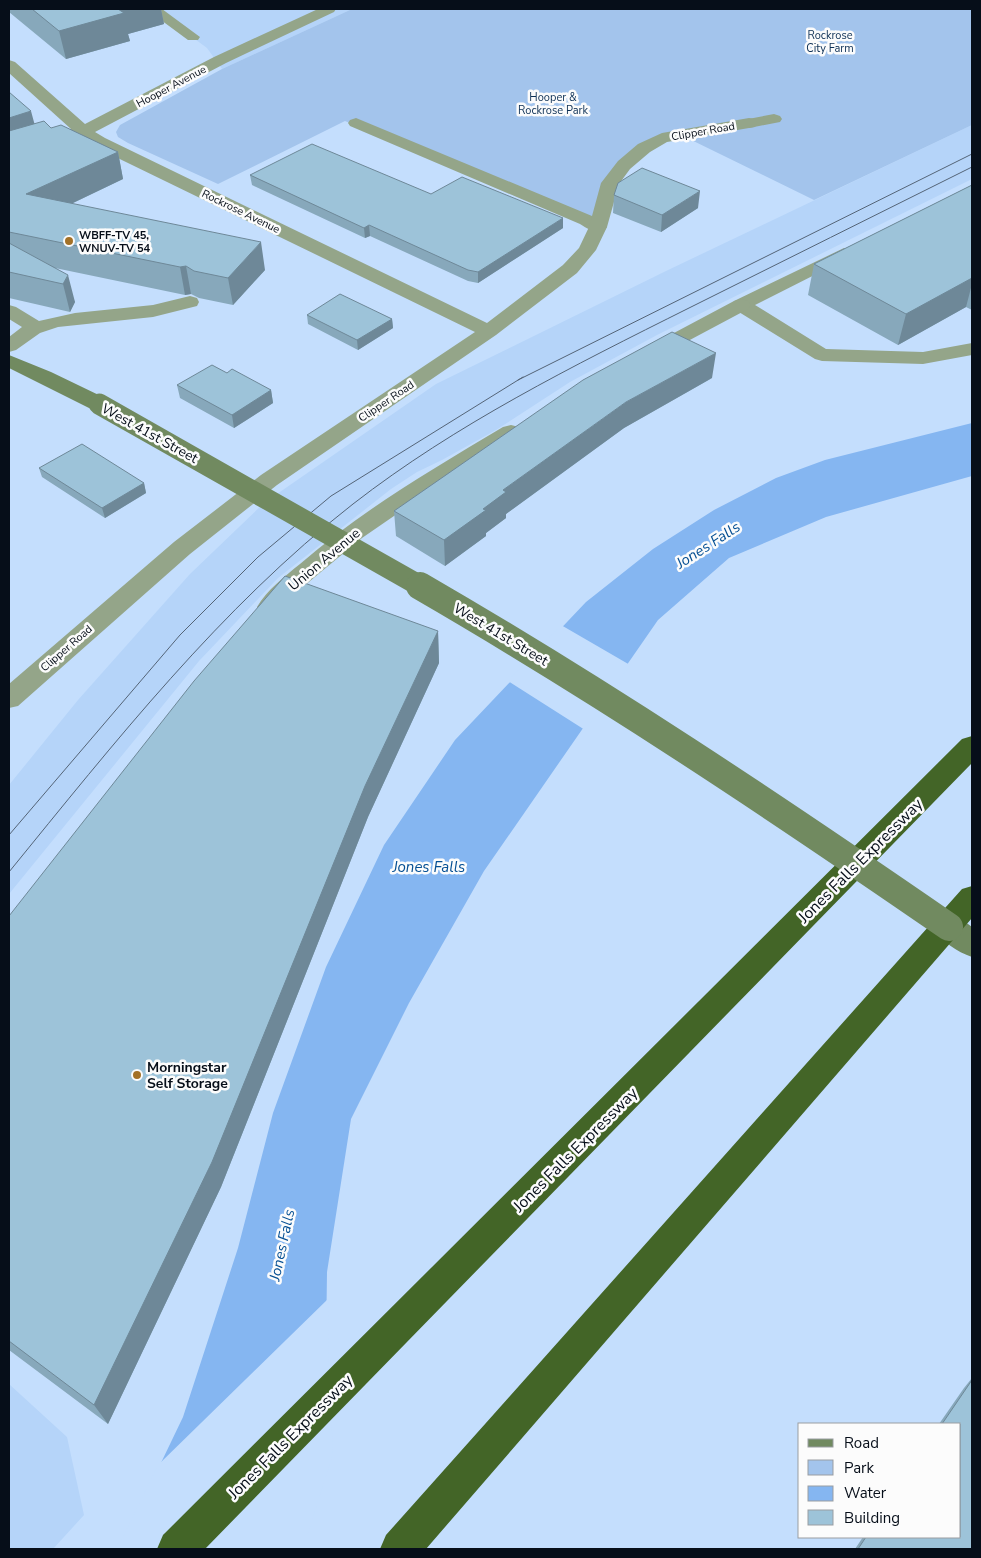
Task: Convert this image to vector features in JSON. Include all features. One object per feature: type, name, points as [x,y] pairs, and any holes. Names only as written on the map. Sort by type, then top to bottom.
[{"type":"highway","name":"Jones Falls Expressway","points":[[177,1549],[972,746]]},
{"type":"highway","points":[[400,1549],[972,898]]},
{"type":"main road","name":"West 41st Street","points":[[9,361],[44,376],[99,404],[359,550],[557,667],[705,760],[972,944]]},
{"type":"street","name":"Hooper Avenue","points":[[9,153],[83,131],[220,60],[329,9]]},
{"type":"street","name":"Rockrose Avenue","points":[[9,66],[83,131],[112,149],[489,331]]},
{"type":"street","name":"Clipper Road","points":[[9,699],[182,548],[269,480],[489,331],[570,269],[587,250],[598,227],[610,182],[624,165],[644,148],[662,138],[749,122]]},
{"type":"street","points":[[631,364],[741,305]]},
{"type":"street","name":"Union Avenue","points":[[256,622],[279,597],[318,561],[369,521],[530,421]]},
{"type":"lane","points":[[153,9],[193,38]]},
{"type":"lane","points":[[749,122],[774,120]]},
{"type":"lane","points":[[356,123],[586,220],[598,227]]},
{"type":"lane","points":[[741,305],[856,247]]},
{"type":"lane","points":[[9,346],[36,327],[102,315],[170,310],[190,302]]},
{"type":"lane","points":[[741,305],[822,355],[922,358],[972,350]]},
{"type":"lane","points":[[9,311],[36,327]]},
{"type":"shaded area","points":[[154,9],[352,9],[222,69],[207,48]]},
{"type":"shaded area","points":[[972,125],[972,179],[657,335],[570,382],[496,430],[417,472],[391,489],[278,578],[199,661],[9,894],[9,785],[78,700],[190,574],[264,503],[436,384],[666,271]]},
{"type":"shaded area","points":[[9,1384],[67,1437],[84,1515],[53,1549],[9,1549]]},
{"type":"green space","name":"Hooper & Rockrose Park","points":[[352,9],[972,9],[972,125],[814,200],[677,133],[643,149],[590,222],[345,121],[218,184],[118,137],[116,132],[120,125],[222,69]]},
{"type":"water","name":"Jones Falls","points":[[972,423],[972,476],[826,517],[729,558],[658,620],[484,871],[409,1003],[351,1119],[327,1272],[326,1344],[117,1549],[124,1540],[183,1417],[238,1248],[273,1113],[326,967],[384,845],[455,740],[586,602],[653,549],[714,510],[776,478],[825,460]]},
{"type":"pier","points":[[561,625],[630,665],[585,730],[508,681]]},
{"type":"pier","name":"Jones Falls","points":[[329,1298],[328,1344],[333,1454],[303,1549],[114,1549],[122,1539],[158,1465]]},
{"type":"building","points":[[32,9],[118,9],[124,13],[59,31]]},
{"type":"building","points":[[9,92],[31,111],[9,118]]},
{"type":"building","points":[[44,121],[51,128],[61,125],[118,152],[26,194],[261,242],[228,278],[194,271],[186,266],[180,267],[9,232],[9,131]]},
{"type":"building","points":[[312,144],[431,194],[462,177],[563,218],[478,272],[468,270],[369,225],[364,228],[250,175]]},
{"type":"building","points":[[642,168],[700,191],[662,215],[614,195],[618,183]]},
{"type":"building","points":[[972,185],[972,278],[906,314],[814,264]]},
{"type":"building","points":[[9,243],[68,275],[63,284],[9,272]]},
{"type":"building","points":[[340,294],[392,319],[357,340],[307,315]]},
{"type":"building","points":[[672,332],[716,353],[626,402],[503,490],[506,492],[483,509],[486,510],[444,540],[394,511],[583,380]]},
{"type":"building","points":[[212,365],[227,373],[232,369],[271,390],[232,415],[177,385]]},
{"type":"building","points":[[82,444],[144,483],[102,508],[39,468]]},
{"type":"building","name":"Morningstar Self Storage","points":[[285,576],[438,631],[365,786],[212,1162],[94,1405],[9,1341],[9,916],[194,681]]},
{"type":"building","points":[[972,1380],[972,1549],[858,1549],[865,1538],[961,1538],[961,1423],[943,1423]]},
{"type":"tram line","points":[[519,380],[972,154]]},
{"type":"tram line","points":[[9,872],[129,726],[214,632],[304,544],[392,475],[474,422],[559,374],[972,167]]},
{"type":"tram line","points":[[519,380],[523,377]]},
{"type":"tram line","points":[[9,835],[180,635],[258,557],[331,496],[519,380]]},
{"type":"place","name":"WBFF-TV 45, WNUV-TV 54","points":[[69,241]]},
{"type":"place","name":"Morningstar Self Storage","points":[[137,1075]]},
{"type":"park label","name":"Rockrose City Farm","points":[[830,41]]}]
